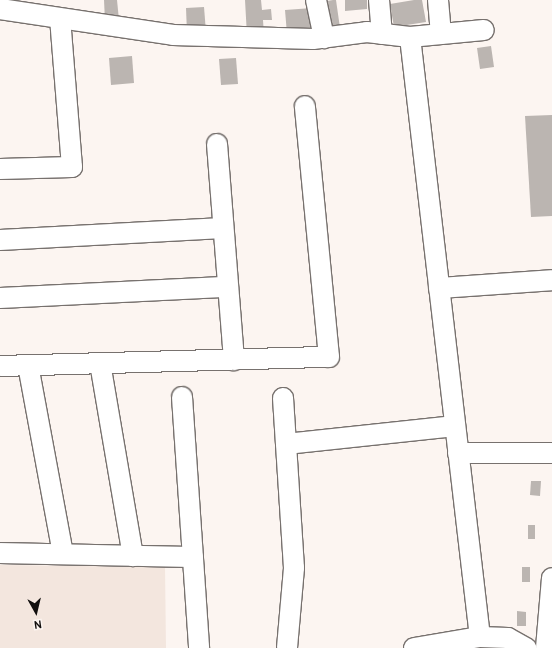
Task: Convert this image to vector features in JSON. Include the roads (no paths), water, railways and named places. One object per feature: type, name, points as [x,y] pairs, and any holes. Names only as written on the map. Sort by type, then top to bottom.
[{"type":"street","points":[[0,8],[18,0]]},
{"type":"street","points":[[316,0],[324,38]]},
{"type":"street","points":[[379,0],[382,34]]},
{"type":"street","points":[[438,0],[441,34]]},
{"type":"street","points":[[0,8],[173,35],[324,38],[367,32],[410,37],[484,30]]},
{"type":"street","points":[[0,169],[72,167],[60,18]]},
{"type":"street","points":[[410,37],[480,637]]},
{"type":"street","points":[[0,366],[330,357],[306,106]]},
{"type":"street","points":[[216,144],[234,360]]},
{"type":"street","points":[[0,240],[223,228]]},
{"type":"street","points":[[439,288],[552,280]]},
{"type":"street","points":[[0,298],[228,287]]},
{"type":"street","points":[[100,363],[134,556]]},
{"type":"street","points":[[28,365],[63,554]]},
{"type":"street","points":[[182,397],[199,648]]},
{"type":"street","points":[[283,398],[294,568],[287,648]]},
{"type":"street","points":[[286,444],[455,426]]},
{"type":"street","points":[[458,453],[552,453]]},
{"type":"street","points":[[0,553],[193,557]]},
{"type":"street","points":[[546,648],[552,578]]},
{"type":"street","points":[[414,648],[480,637],[508,638],[526,648]]}]
